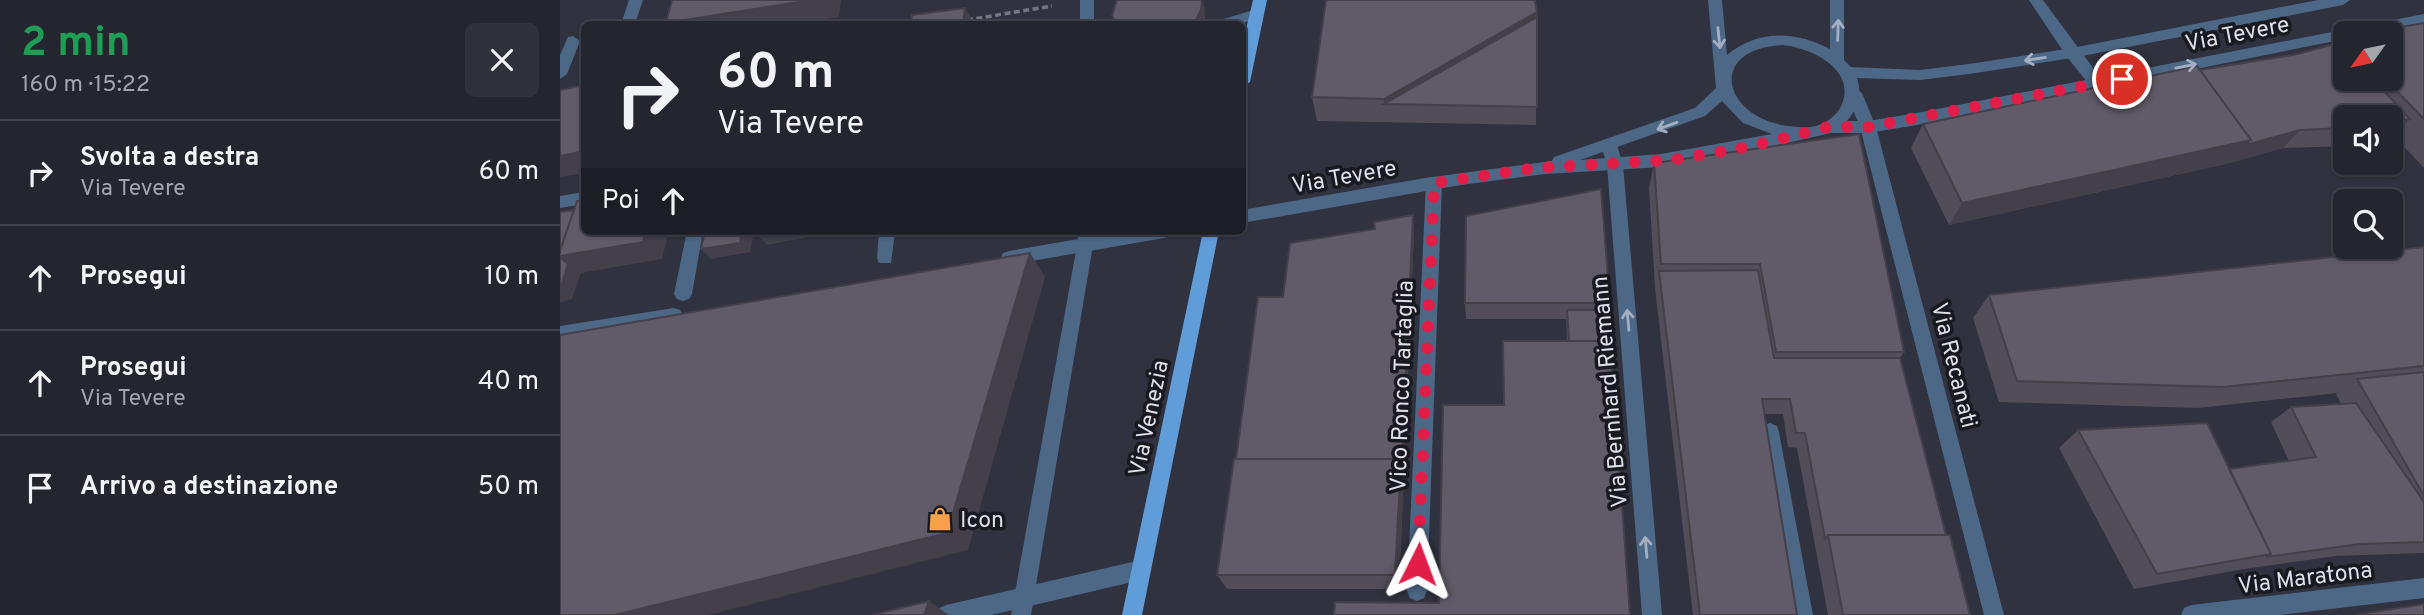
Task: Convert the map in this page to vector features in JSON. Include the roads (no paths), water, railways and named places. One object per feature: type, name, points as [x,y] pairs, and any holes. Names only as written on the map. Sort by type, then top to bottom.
[{"type":"main road","points":[[1246,63],[1258,7]]},
{"type":"main road","name":"Via Venezia","points":[[1132,615],[1210,235]]},
{"type":"street","points":[[629,21],[636,0]]},
{"type":"street","points":[[1087,0],[1087,21]]},
{"type":"street","points":[[1715,0],[1723,83],[1734,107],[1753,121],[1776,131],[1802,133]]},
{"type":"street","points":[[1536,168],[1615,165],[1683,158],[1748,147],[1829,127],[1848,113],[1854,93],[1842,66],[1837,0]]},
{"type":"street","points":[[2036,0],[2097,84]]},
{"type":"street","name":"Via Tevere","points":[[1842,66],[1920,75],[2072,53],[2343,0]]},
{"type":"street","points":[[1231,21],[1258,7]]},
{"type":"street","points":[[2403,23],[2424,19]]},
{"type":"street","name":"Via Tevere","points":[[1829,127],[1868,127],[2333,36]]},
{"type":"street","points":[[1536,168],[1700,113],[1723,83],[1732,56],[1753,43],[1781,40],[1811,46],[1842,66]]},
{"type":"street","points":[[560,74],[572,41]]},
{"type":"street","name":"Via Recanati","points":[[1854,93],[1868,127],[1994,615]]},
{"type":"street","name":"Via Bernhard Riemann","points":[[1609,145],[1615,165],[1652,615]]},
{"type":"street","name":"Via Tevere","points":[[1246,216],[1536,168]]},
{"type":"street","name":"Vico Ronco Tartaglia","points":[[1417,591],[1434,183]]},
{"type":"street","points":[[560,202],[581,198]]},
{"type":"street","points":[[683,294],[694,235]]},
{"type":"street","points":[[885,258],[887,235]]},
{"type":"street","points":[[990,261],[1085,238],[1119,235]]},
{"type":"street","points":[[1024,606],[1085,238]]},
{"type":"street","points":[[560,334],[692,312]]},
{"type":"street","points":[[1770,432],[1803,615]]},
{"type":"street","points":[[946,615],[1024,606],[1141,570]]},
{"type":"street","name":"Via Maratona","points":[[2191,615],[2424,589]]},
{"type":"place","name":"Icon","points":[[940,519]]}]
